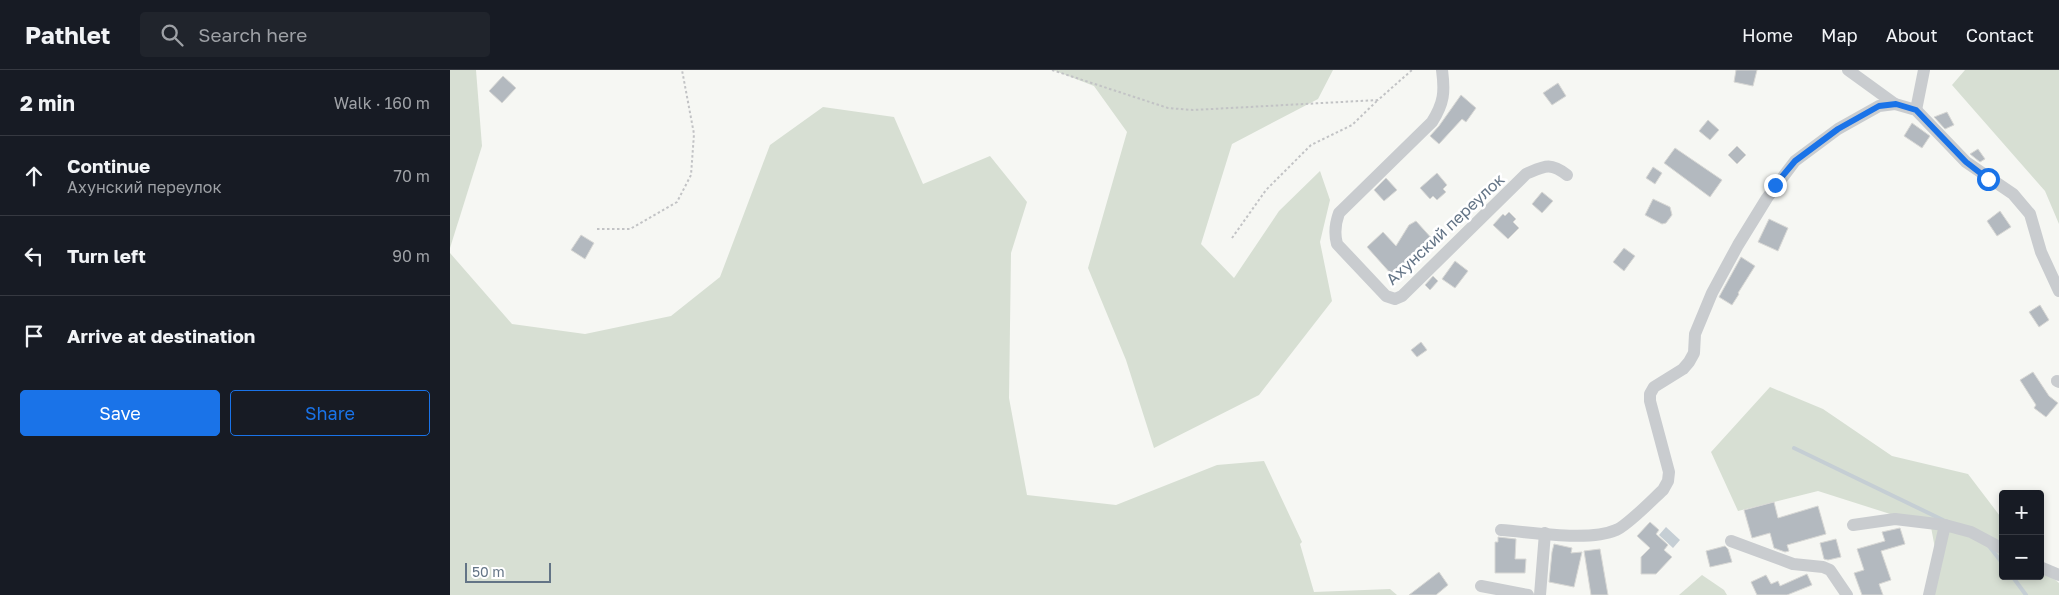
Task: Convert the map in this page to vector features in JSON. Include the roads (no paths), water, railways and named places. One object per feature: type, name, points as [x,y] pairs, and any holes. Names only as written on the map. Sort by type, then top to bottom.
[{"type":"street","name":"Ахунский переулок","points":[[1442,70],[1444,87],[1442,107],[1432,122],[1340,213],[1336,222],[1334,234],[1337,244],[1386,296],[1395,299],[1402,296],[1526,174],[1544,166],[1555,166],[1567,175]]},
{"type":"street","points":[[1848,70],[1896,104],[1916,110],[1966,162],[2013,194],[2030,214],[2041,252],[2059,291]]},
{"type":"street","points":[[1916,110],[1924,70]]},
{"type":"street","points":[[1501,530],[1586,537],[1618,530],[1663,490],[1668,482],[1669,472],[1650,401],[1650,394],[1654,388],[1683,369],[1689,362],[1694,353],[1695,334],[1703,312],[1738,245],[1775,185],[1795,161],[1838,129],[1879,106],[1896,104]]},
{"type":"street","points":[[1853,525],[1894,519],[1945,525],[1971,532],[1999,547]]},
{"type":"street","points":[[1929,595],[1945,525]]},
{"type":"street","points":[[1540,595],[1545,533]]},
{"type":"street","points":[[1731,541],[1793,564],[1823,567],[1830,570],[1847,595]]},
{"type":"street","points":[[2044,569],[2059,576]]},
{"type":"street","points":[[1481,586],[1528,595]]},
{"type":"waterway","points":[[1794,448],[1943,520]]},
{"type":"waterway","points":[[1989,546],[1999,559]]},
{"type":"waterway","points":[[2015,580],[2026,595]]}]
